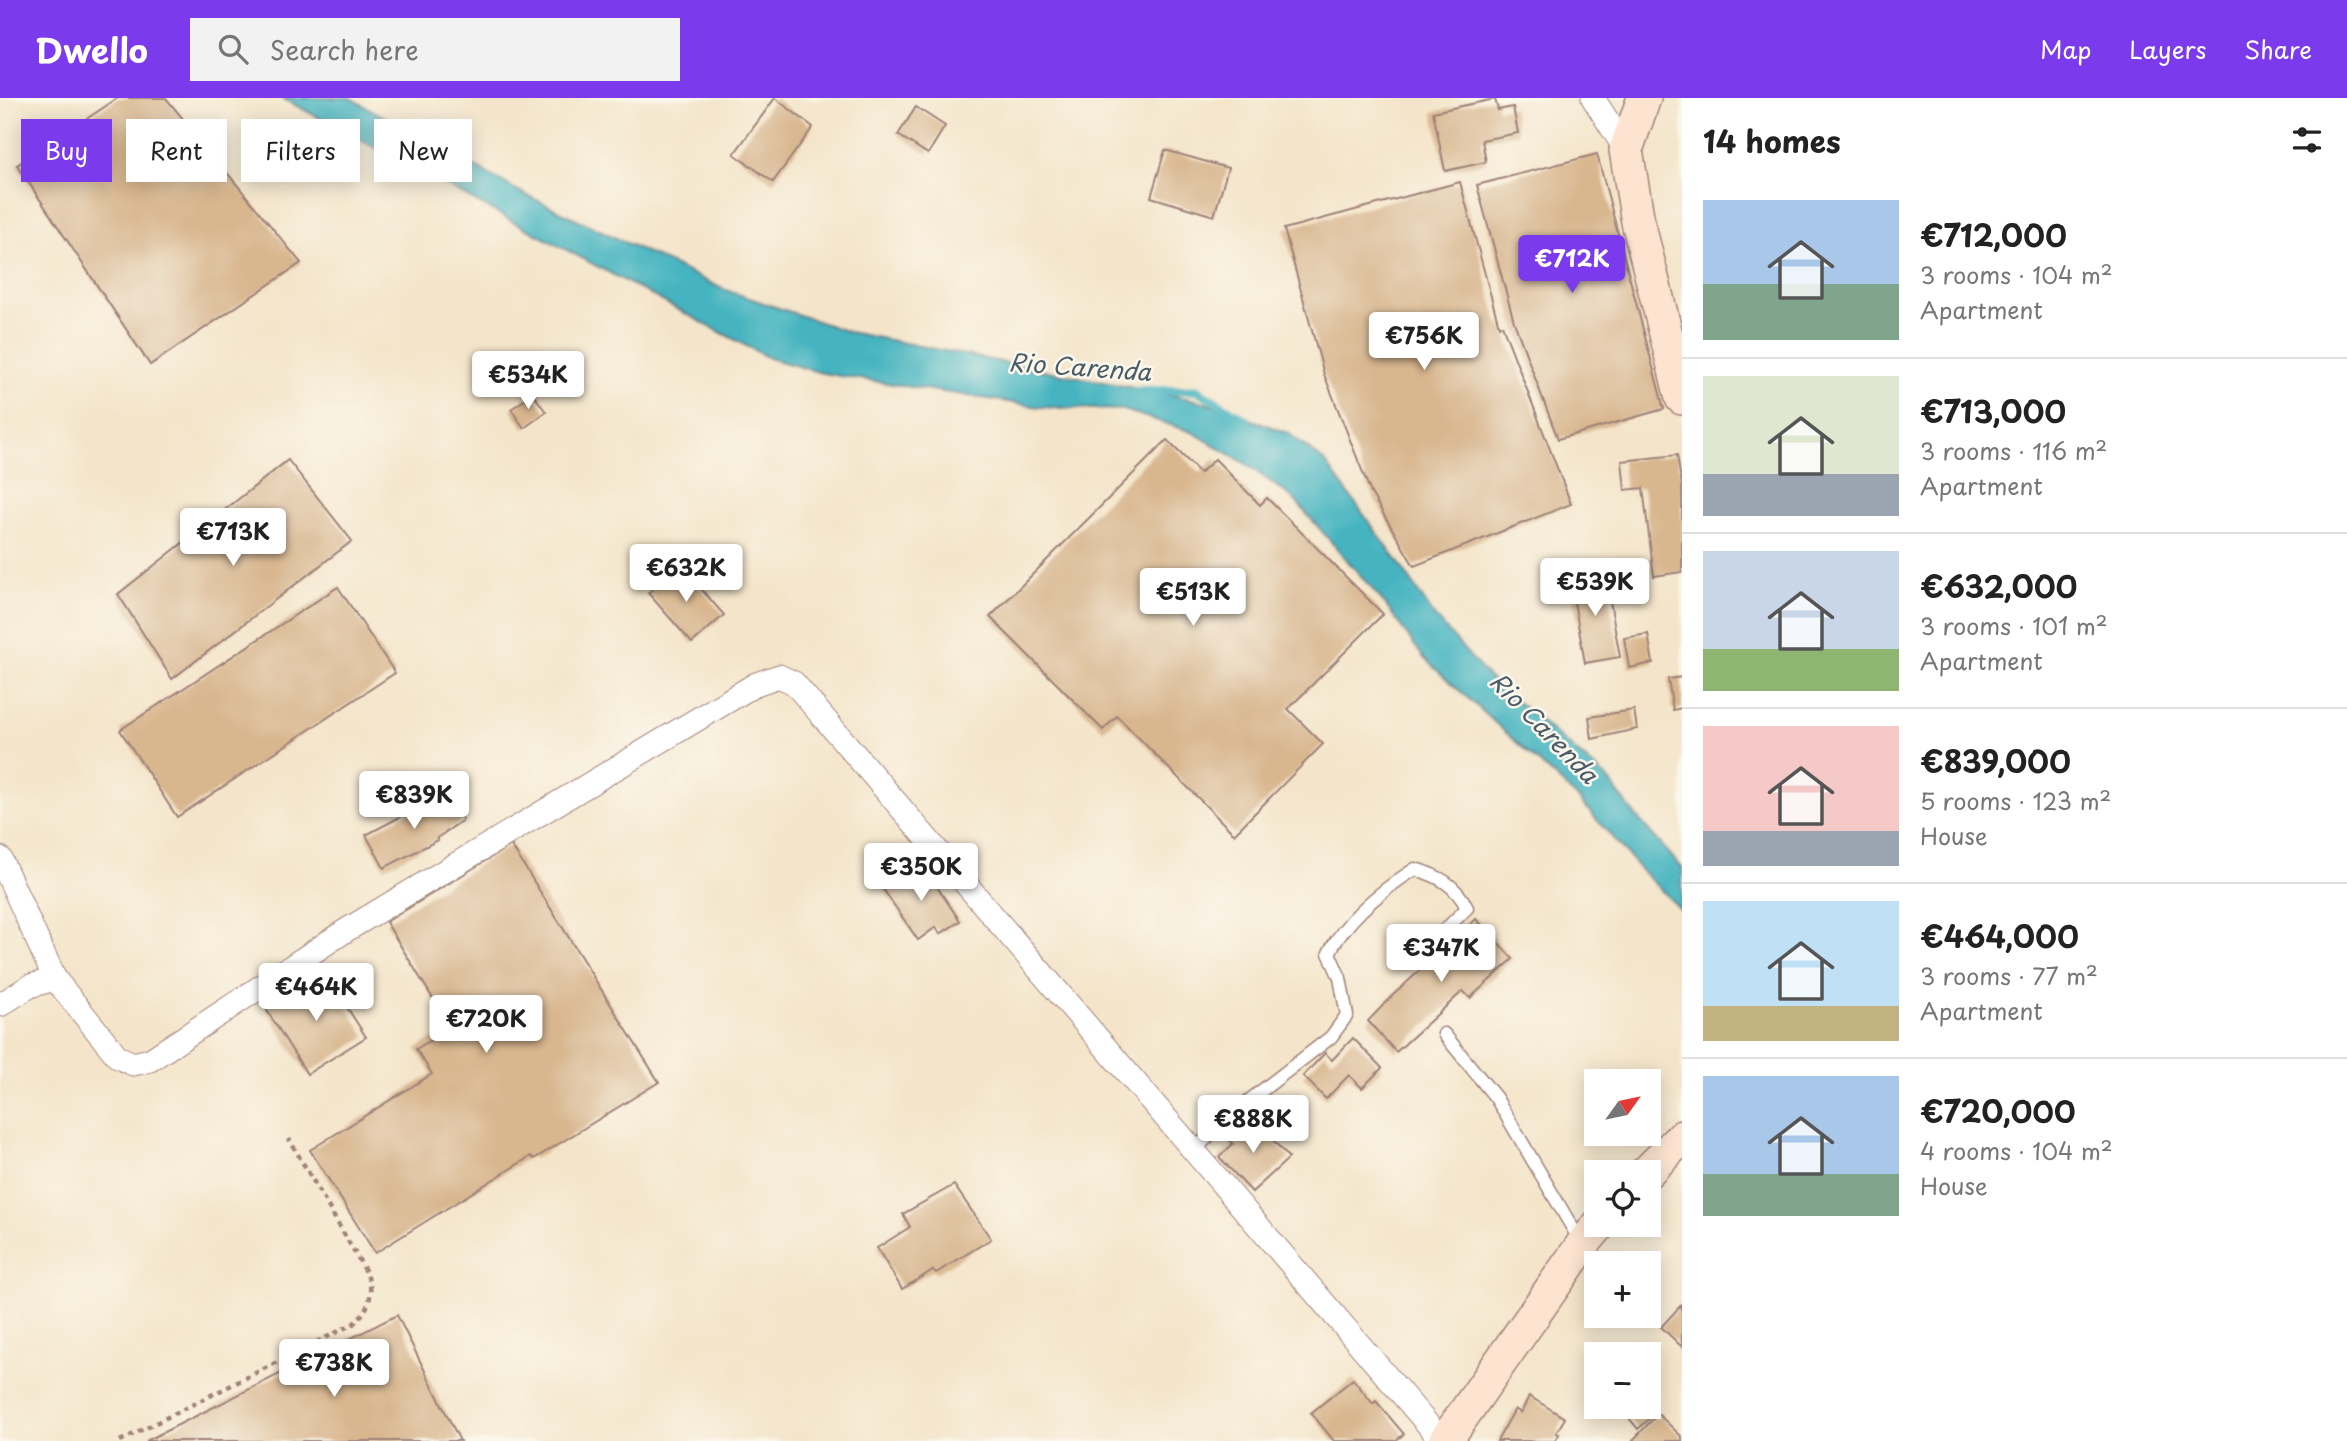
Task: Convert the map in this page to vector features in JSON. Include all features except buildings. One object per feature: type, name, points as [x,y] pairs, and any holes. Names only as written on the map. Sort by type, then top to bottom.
[{"type":"street","points":[[1593,98],[1626,150],[1638,222],[1682,398]]},
{"type":"street","points":[[1626,150],[1644,98]]},
{"type":"street","points":[[0,858],[55,979],[118,1057],[133,1064],[150,1060],[345,931],[756,684],[779,676],[794,683],[1444,1441],[1590,1237]]},
{"type":"street","points":[[0,1005],[30,986],[55,979]]},
{"type":"street","points":[[1659,1160],[1682,1137]]},
{"type":"lane","points":[[1195,1150],[1224,1120],[1331,1037],[1347,1015],[1340,978],[1329,953],[1340,932],[1392,883],[1415,869],[1439,876],[1461,894],[1467,908],[1443,932]]},
{"type":"lane","points":[[1444,1034],[1496,1098],[1584,1225]]},
{"type":"path","points":[[120,1441],[353,1324],[368,1306],[371,1295],[366,1272],[289,1139]]},
{"type":"water","points":[[282,98],[350,98],[388,119],[374,119],[374,147],[360,140],[360,119],[321,119]]},
{"type":"water","points":[[472,165],[524,194],[723,289],[849,332],[1200,401],[1288,433],[1326,463],[1434,616],[1489,678],[1606,777],[1635,815],[1682,868],[1682,911],[1638,867],[1580,800],[1424,658],[1381,599],[1293,498],[1243,462],[1192,432],[1124,410],[1040,407],[822,373],[769,358],[439,182],[472,182]]},
{"type":"waterway","name":"Rio Carenda","points":[[1139,391],[1197,390],[1246,420]]}]
